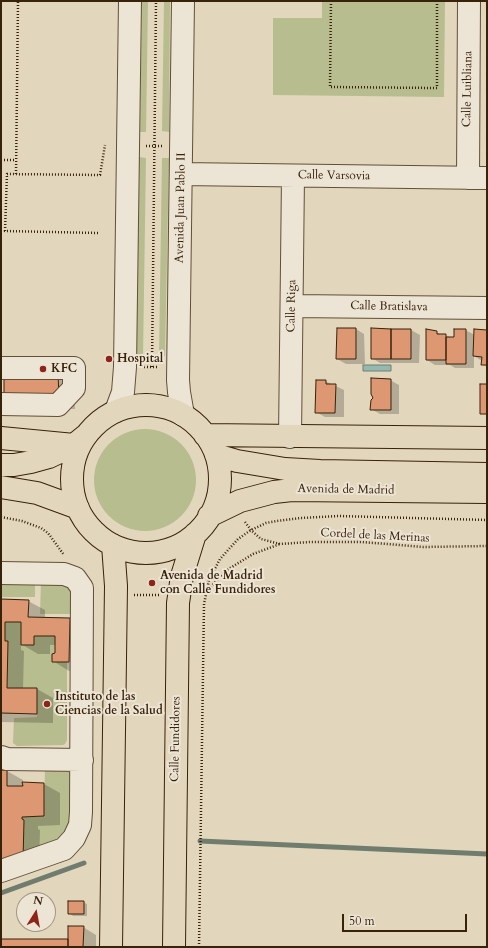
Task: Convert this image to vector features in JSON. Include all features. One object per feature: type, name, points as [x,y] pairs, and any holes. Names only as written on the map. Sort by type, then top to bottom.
[{"type":"main road","name":"Avenida de Madrid","points":[[1,465],[14,465],[49,458],[80,441],[101,420],[116,411],[133,406],[150,405],[168,408],[183,415],[197,426],[211,444],[216,455],[219,472],[219,489],[209,516],[194,534],[175,546],[153,552],[129,550],[113,545],[94,532],[83,518],[78,508],[72,486],[72,468],[80,441]]},
{"type":"main road","points":[[205,435],[487,438]]},
{"type":"main road","points":[[1,438],[80,441]]},
{"type":"main road","name":"Avenida de Madrid","points":[[216,455],[285,469],[487,474]]},
{"type":"main road","points":[[1,487],[37,493],[78,508]]},
{"type":"main road","name":"Avenida de Madrid","points":[[209,516],[224,508],[251,498],[274,492],[292,490],[487,492]]},
{"type":"main road","name":"Calle Fundidores","points":[[174,947],[178,603],[182,576],[194,534]]},
{"type":"main road","points":[[110,947],[116,586],[113,545]]},
{"type":"street","points":[[116,411],[123,392],[125,367],[130,1]]},
{"type":"street","name":"Avenida Juan Pablo II","points":[[183,1],[178,368],[179,392],[183,415]]},
{"type":"street","name":"Calle Luibliana","points":[[469,1],[477,178]]},
{"type":"street","name":"Calle Varsovia","points":[[181,174],[477,178]]},
{"type":"street","name":"Calle Riga","points":[[290,437],[293,176]]},
{"type":"street","name":"Calle Bratislava","points":[[292,306],[487,308]]},
{"type":"street","points":[[1,368],[74,368],[74,388],[58,405],[1,404]]},
{"type":"street","points":[[1,573],[64,574],[75,578],[82,588],[82,760],[80,825],[69,844],[64,849],[1,871]]},
{"type":"street","points":[[1,757],[7,759],[82,760]]},
{"type":"path","points":[[16,174],[18,1]]},
{"type":"path","points":[[152,367],[156,1]]},
{"type":"path","points":[[331,1],[330,87],[429,88],[437,88],[437,1]]},
{"type":"path","points":[[5,231],[7,174],[100,175],[105,145]]},
{"type":"path","points":[[143,146],[166,146]]},
{"type":"path","points":[[1,160],[16,160]]},
{"type":"path","points":[[1,231],[98,232]]},
{"type":"path","points":[[125,367],[178,368]]},
{"type":"path","points":[[1,517],[22,521],[41,528],[48,533],[66,558]]},
{"type":"path","points":[[199,947],[204,604],[206,592],[212,575],[220,559],[238,539],[251,530],[277,521],[323,517],[487,520]]},
{"type":"path","name":"Cordel de las Merinas","points":[[245,522],[261,539],[280,544],[354,542],[423,547],[487,546]]},
{"type":"path","points":[[206,592],[227,570],[259,551],[280,544]]},
{"type":"path","points":[[129,594],[163,595]]},
{"type":"path","points":[[199,604],[204,604]]},
{"type":"green space","points":[[142,1],[148,1],[146,132],[140,132]]},
{"type":"green space","points":[[164,1],[170,1],[169,132],[162,131]]},
{"type":"green space","points":[[322,1],[445,1],[444,97],[273,95],[273,18],[322,18]]},
{"type":"green space","points":[[139,157],[146,158],[143,355],[136,355]]},
{"type":"green space","points":[[162,158],[169,158],[165,356],[159,356]]},
{"type":"green space","points":[[145,429],[165,432],[174,437],[188,451],[193,460],[196,480],[193,500],[188,509],[174,523],[165,528],[145,531],[125,528],[116,523],[102,509],[97,500],[94,480],[97,460],[102,451],[116,437],[125,432]]},
{"type":"green space","points":[[1,581],[35,581],[35,597],[1,597]]},
{"type":"green space","points":[[41,581],[62,581],[71,587],[73,614],[40,614]]},
{"type":"green space","points":[[5,622],[21,622],[21,645],[34,645],[34,636],[55,636],[55,653],[52,654],[52,662],[67,662],[67,740],[63,745],[17,746],[13,743],[14,718],[37,717],[37,688],[7,688],[8,641],[5,641]]},
{"type":"green space","points":[[45,766],[75,771],[68,835],[23,858],[24,820],[22,817],[44,816]]},
{"type":"water","points":[[363,365],[391,365],[391,371],[363,371]]},
{"type":"building","points":[[337,328],[356,328],[356,359],[336,359]]},
{"type":"building","points":[[371,328],[391,329],[391,359],[371,359]]},
{"type":"building","points":[[391,329],[411,329],[411,359],[391,359]]},
{"type":"building","points":[[426,329],[437,331],[437,334],[446,334],[446,360],[426,360]]},
{"type":"building","points":[[454,329],[466,329],[466,364],[446,364],[446,337],[454,337]]},
{"type":"building","points":[[474,329],[487,330],[487,365],[481,365],[482,357],[473,356]]},
{"type":"building","points":[[4,371],[58,372],[59,400],[4,399]]},
{"type":"building","points":[[371,378],[391,379],[391,410],[370,410],[371,400],[373,398],[371,394]]},
{"type":"building","points":[[316,380],[326,380],[326,384],[336,384],[335,413],[315,413]]},
{"type":"building","points":[[480,384],[487,384],[487,414],[480,414]]},
{"type":"building","points":[[1,599],[29,600],[28,617],[70,618],[69,662],[52,662],[52,654],[55,653],[55,636],[34,636],[34,645],[21,645],[21,622],[5,622],[5,641],[8,641],[7,688],[37,688],[37,714],[1,713]]},
{"type":"building","points":[[1,770],[7,770],[7,786],[23,786],[22,782],[44,783],[44,816],[22,817],[24,820],[23,861],[1,861]]},
{"type":"building","points":[[68,901],[84,901],[84,914],[68,914]]},
{"type":"building","points":[[68,926],[84,926],[83,947],[68,947]]},
{"type":"building","points":[[1,939],[68,939],[68,947],[1,947]]},
{"type":"waterway","points":[[200,841],[487,854]]},
{"type":"waterway","points":[[1,893],[84,863]]},
{"type":"place","name":"Hospital","points":[[109,359]]},
{"type":"place","name":"KFC","points":[[43,369]]},
{"type":"place","name":"Avenida de Madrid con Calle Fundidores","points":[[152,583]]},
{"type":"place","name":"Instituto de las Ciencias de la Salud","points":[[47,704]]}]
